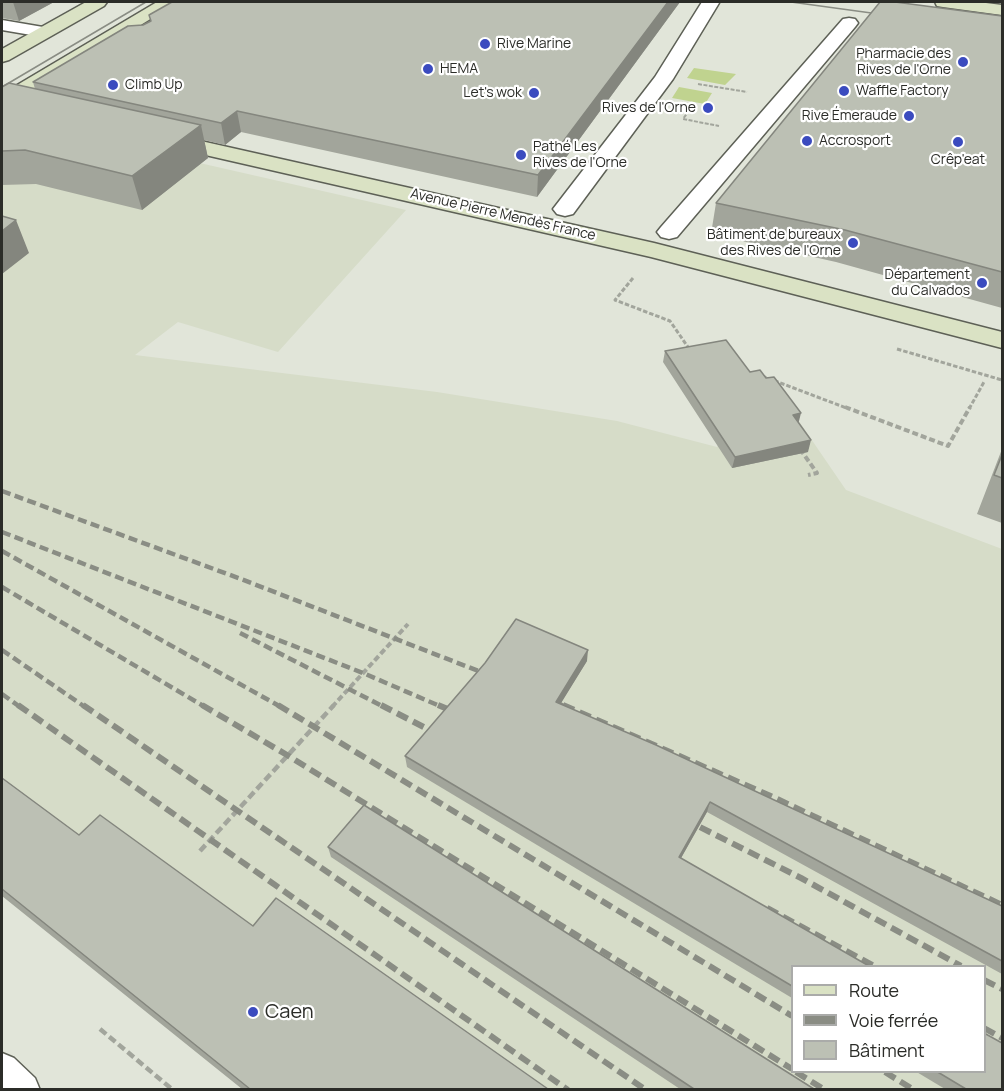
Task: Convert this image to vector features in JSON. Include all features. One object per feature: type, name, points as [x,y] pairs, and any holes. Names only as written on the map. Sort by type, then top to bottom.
[{"type":"street","points":[[2,56],[98,2]]},
{"type":"street","points":[[2,103],[124,37],[169,2]]},
{"type":"street","points":[[943,2],[1002,10]]},
{"type":"street","points":[[565,209],[663,79],[710,3]]},
{"type":"street","points":[[661,241],[849,23]]},
{"type":"street","points":[[2,25],[43,32]]},
{"type":"street","points":[[2,103],[32,110]]},
{"type":"street","name":"Avenue Pierre Mendès France","points":[[146,135],[661,241],[1002,340]]},
{"type":"lane","points":[[2,1070],[23,1089]]},
{"type":"path","points":[[663,79],[783,99]]},
{"type":"path","points":[[661,241],[615,300],[670,321],[696,358]]},
{"type":"path","points":[[690,350],[700,354]]},
{"type":"path","points":[[760,376],[948,446],[984,382]]},
{"type":"path","points":[[797,446],[817,473],[808,475]]},
{"type":"path","points":[[200,851],[408,624]]},
{"type":"path","points":[[100,1029],[173,1089]]},
{"type":"shaded area","points":[[2,118],[406,210],[278,352],[178,322],[135,355],[437,392],[617,421],[717,447],[770,379],[846,490],[1002,549],[1002,1089],[250,1089],[2,891]]},
{"type":"green space","points":[[694,68],[736,74],[725,85],[687,78]]},
{"type":"green space","points":[[679,87],[712,93],[705,104],[672,98]]},
{"type":"building","points":[[172,2],[668,2],[538,175],[237,111],[221,123],[33,82],[128,26],[143,25],[151,21],[149,15]]},
{"type":"building","points":[[880,2],[1002,16],[1002,272],[845,230],[716,203]]},
{"type":"building","points":[[9,83],[201,125],[132,176],[25,150],[2,151],[2,87]]},
{"type":"building","points":[[2,216],[16,220],[2,231]]},
{"type":"building","points":[[726,340],[750,372],[760,370],[766,378],[774,377],[801,413],[793,415],[811,440],[735,457],[665,351]]},
{"type":"building","points":[[1002,455],[1002,478],[994,475]]},
{"type":"building","points":[[516,619],[588,650],[556,702],[656,745],[1002,906],[1002,961],[710,802],[679,857],[867,965],[791,965],[791,985],[405,756],[485,663]]},
{"type":"building","points":[[2,778],[79,835],[100,815],[253,926],[276,898],[548,1089],[250,1089],[2,889]]},
{"type":"building","points":[[364,805],[814,1089],[694,1089],[328,847]]},
{"type":"building","points":[[986,1034],[1002,1043],[1002,1089],[966,1089],[939,1073],[986,1073]]},
{"type":"tram line","points":[[2,87],[146,2]]},
{"type":"tram line","points":[[791,2],[886,15]]},
{"type":"railway","points":[[2,491],[241,579],[494,677]]},
{"type":"railway","points":[[2,532],[363,673],[442,707]]},
{"type":"railway","points":[[2,551],[281,707]]},
{"type":"railway","points":[[2,587],[205,707]]},
{"type":"railway","points":[[240,633],[384,707]]},
{"type":"railway","points":[[2,650],[85,707]]},
{"type":"railway","points":[[2,694],[20,707]]},
{"type":"railway","points":[[547,698],[566,707]]},
{"type":"railway","points":[[18,705],[568,1090]]},
{"type":"railway","points":[[83,705],[646,1090]]},
{"type":"railway","points":[[202,705],[287,755],[791,1068]]},
{"type":"railway","points":[[278,705],[791,1015]]},
{"type":"railway","points":[[381,705],[443,737]]},
{"type":"railway","points":[[438,705],[462,715]]},
{"type":"railway","points":[[563,705],[775,798],[1002,905]]},
{"type":"railway","points":[[684,819],[801,878],[959,965]]},
{"type":"railway","points":[[767,908],[872,965]]},
{"type":"railway","points":[[986,981],[1002,989]]},
{"type":"railway","points":[[986,1029],[1002,1038]]},
{"type":"railway","points":[[798,1073],[825,1090]]},
{"type":"railway","points":[[887,1073],[914,1090]]},
{"type":"place","name":"Rive Marine","points":[[485,44]]},
{"type":"place","name":"Pharmacie des Rives de l'Orne","points":[[963,62]]},
{"type":"place","name":"HEMA","points":[[428,69]]},
{"type":"place","name":"Climb Up","points":[[113,85]]},
{"type":"place","name":"Waffle Factory","points":[[844,91]]},
{"type":"place","name":"Let's wok","points":[[534,93]]},
{"type":"place","name":"Rives de l'Orne","points":[[708,108]]},
{"type":"place","name":"Rive Émeraude","points":[[909,116]]},
{"type":"place","name":"Accrosport","points":[[807,141]]},
{"type":"place","name":"Crêp'eat","points":[[958,142]]},
{"type":"place","name":"Pathé Les Rives de l'Orne","points":[[521,155]]},
{"type":"place","name":"Bâtiment de bureaux des Rives de l'Orne","points":[[853,243]]},
{"type":"place","name":"Département du Calvados","points":[[982,283]]},
{"type":"place","name":"Caen","points":[[253,1012]]}]
